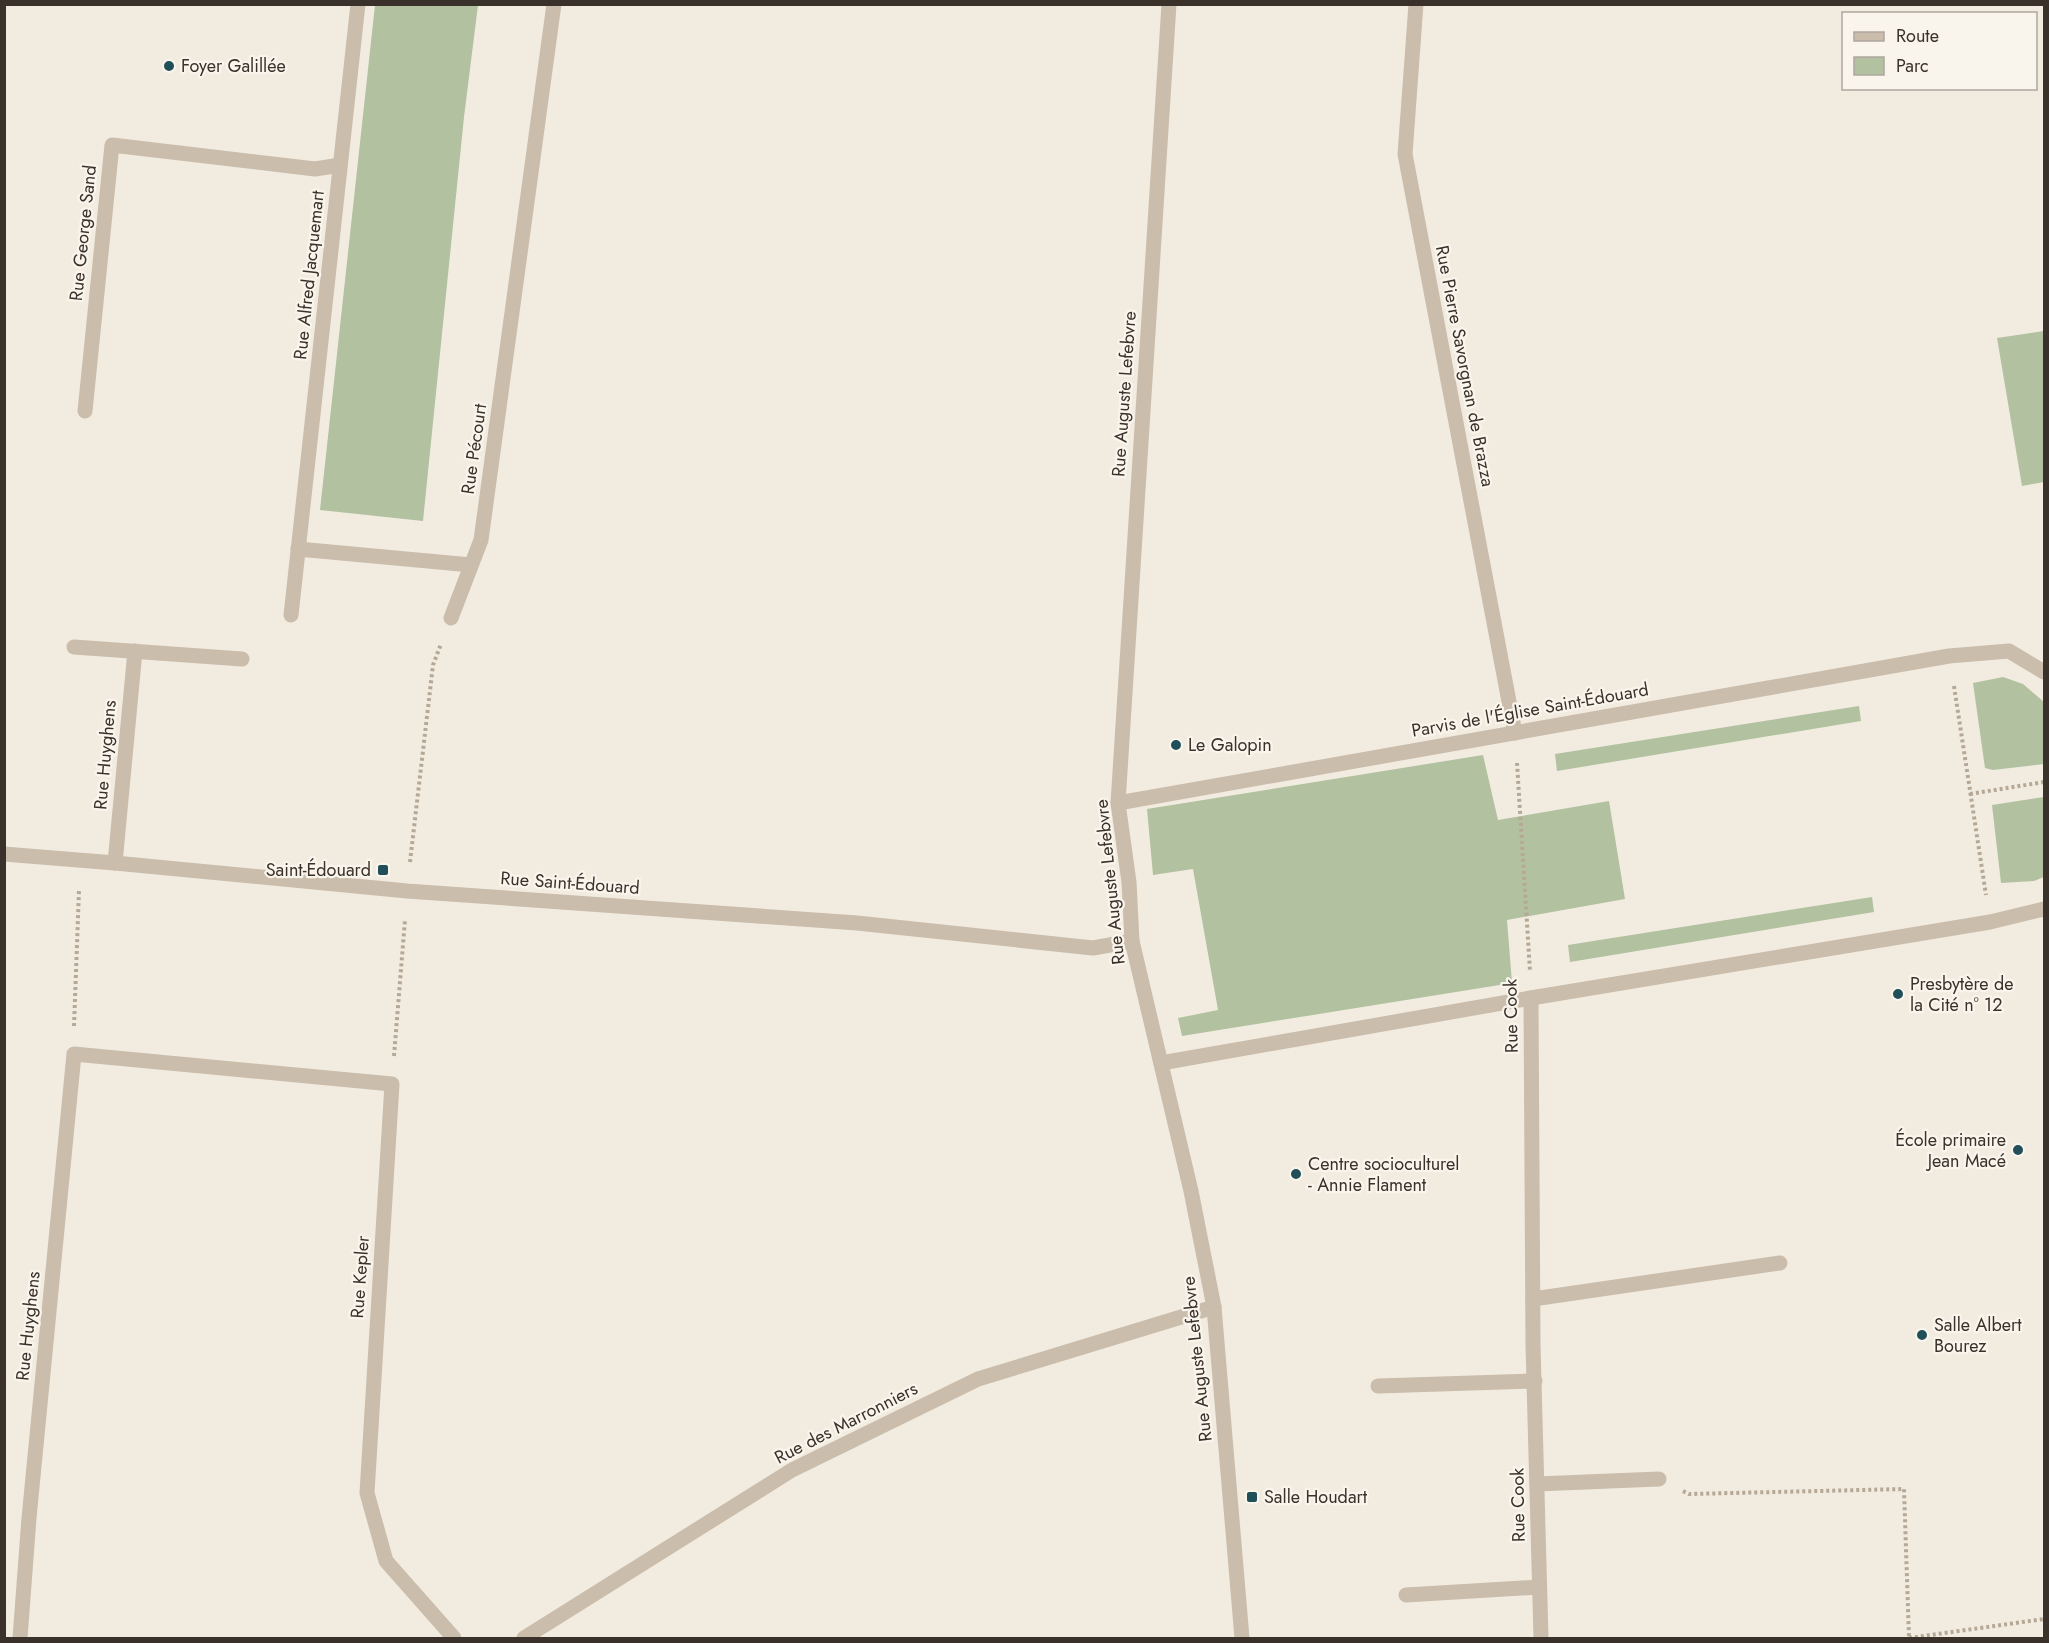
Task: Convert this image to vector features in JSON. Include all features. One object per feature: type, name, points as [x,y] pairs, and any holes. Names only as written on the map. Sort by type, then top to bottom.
[{"type":"street","name":"Rue Alfred Jacquemart","points":[[291,615],[358,4]]},
{"type":"street","name":"Rue Pécourt","points":[[451,618],[481,540],[554,4]]},
{"type":"street","name":"Rue Auguste Lefebvre","points":[[1169,4],[1118,804],[1129,882],[1132,941],[1191,1191],[1214,1307],[1242,1638]]},
{"type":"street","name":"Rue Pierre Savorgnan de Brazza","points":[[1416,4],[1405,154],[1515,733]]},
{"type":"street","name":"Rue George Sand","points":[[85,411],[112,145],[315,169],[340,165]]},
{"type":"street","points":[[298,549],[471,565]]},
{"type":"street","points":[[74,647],[242,659]]},
{"type":"street","name":"Rue Huyghens","points":[[115,863],[135,651]]},
{"type":"street","name":"Parvis de l'Église Saint-Édouard","points":[[1118,804],[1949,656],[2009,651],[2044,672]]},
{"type":"street","name":"Rue Saint-Édouard","points":[[4,854],[407,891],[857,923],[1093,948],[1132,941]]},
{"type":"street","points":[[1161,1063],[1532,998],[1990,922],[2044,909]]},
{"type":"street","name":"Rue Cook","points":[[1532,998],[1533,1299],[1541,1638]]},
{"type":"street","points":[[74,1054],[392,1084]]},
{"type":"street","name":"Rue Huyghens","points":[[20,1638],[29,1518],[74,1054]]},
{"type":"street","name":"Rue Kepler","points":[[392,1084],[367,1493],[386,1561],[454,1638]]},
{"type":"street","points":[[1533,1299],[1780,1263]]},
{"type":"street","name":"Rue des Marronniers","points":[[524,1638],[792,1470],[978,1379],[1214,1307]]},
{"type":"street","points":[[1378,1386],[1535,1382]]},
{"type":"street","points":[[1537,1484],[1659,1479]]},
{"type":"street","points":[[1406,1595],[1539,1587]]},
{"type":"path","points":[[392,1084],[407,891],[433,665],[451,618]]},
{"type":"path","points":[[1949,656],[1990,922]]},
{"type":"path","name":"Rue Cook","points":[[1515,733],[1532,998]]},
{"type":"path","points":[[1970,794],[2044,782]]},
{"type":"path","points":[[74,1054],[80,860]]},
{"type":"path","points":[[1659,1479],[1689,1494],[1904,1490],[1909,1638],[2044,1619]]},
{"type":"green space","points":[[375,5],[478,5],[464,117],[423,521],[320,510]]},
{"type":"green space","points":[[2044,331],[2044,482],[2022,486],[1997,338]]},
{"type":"green space","points":[[2003,677],[2023,684],[2044,702],[2044,764],[1993,770],[1985,768],[1973,683]]},
{"type":"green space","points":[[1859,706],[1861,721],[1557,771],[1555,754]]},
{"type":"green space","points":[[1483,755],[1498,820],[1609,801],[1625,899],[1507,920],[1512,983],[1182,1036],[1178,1018],[1218,1010],[1193,869],[1153,875],[1147,809]]},
{"type":"green space","points":[[2044,797],[2044,877],[2034,881],[2001,883],[1992,805]]},
{"type":"green space","points":[[1872,897],[1874,912],[1570,962],[1568,945]]},
{"type":"place","name":"Foyer Galillée","points":[[169,66]]},
{"type":"place","name":"Le Galopin","points":[[1176,745]]},
{"type":"place","name":"Saint-Édouard","points":[[383,870]]},
{"type":"place","name":"Presbytère de la Cité n° 12","points":[[1898,994]]},
{"type":"place","name":"École primaire Jean Macé","points":[[2018,1150]]},
{"type":"place","name":"Centre socioculturel - Annie Flament","points":[[1296,1174]]},
{"type":"place","name":"Salle Albert Bourez","points":[[1922,1335]]},
{"type":"place","name":"Salle Houdart","points":[[1252,1497]]}]
